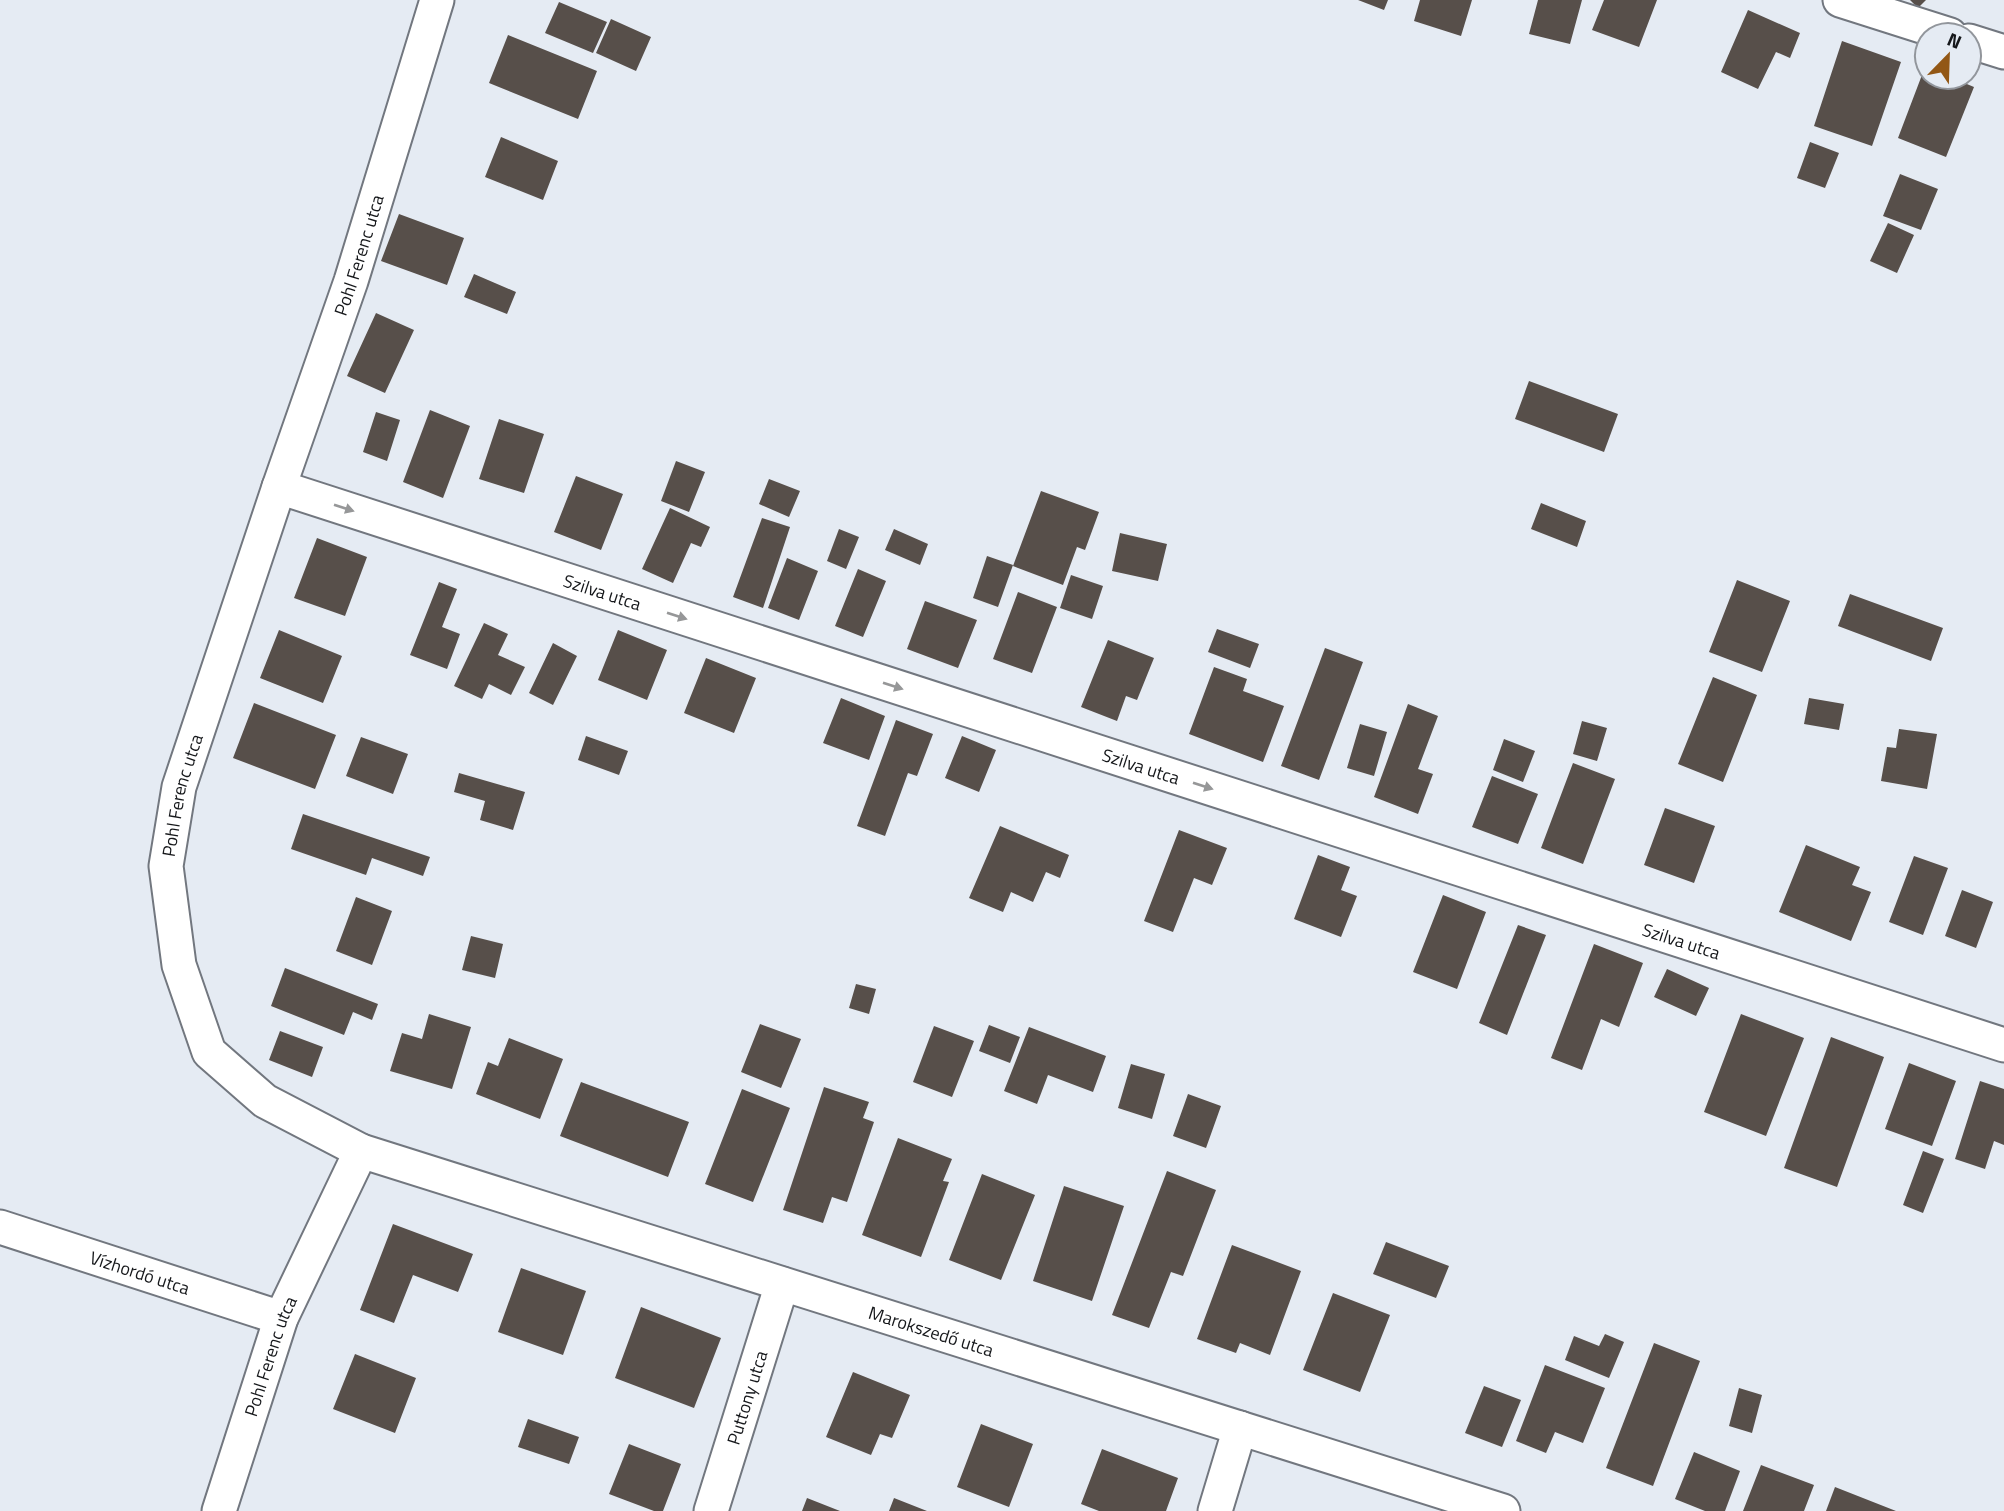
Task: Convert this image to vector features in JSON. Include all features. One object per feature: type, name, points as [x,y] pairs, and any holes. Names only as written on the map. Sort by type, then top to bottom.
[{"type":"street","name":"Pohl Ferenc utca","points":[[219,1511],[281,1318],[361,1151],[265,1101],[209,1052],[179,965],[166,866],[180,787],[279,487],[351,281],[437,0]]},
{"type":"street","points":[[1840,0],[1913,23]]},
{"type":"street","points":[[1983,45],[2004,52]]},
{"type":"street","name":"Szilva utca","points":[[279,487],[2004,1045]]},
{"type":"street","name":"Marokszedő utca","points":[[361,1151],[1503,1511]]},
{"type":"street","name":"Vízhordó utca","points":[[0,1227],[281,1318]]},
{"type":"street","name":"Puttony utca","points":[[712,1511],[782,1283]]},
{"type":"street","points":[[1214,1511],[1240,1428]]},
{"type":"building","points":[[1358,0],[1388,0],[1384,10]]},
{"type":"building","points":[[1420,0],[1472,0],[1461,36],[1414,21]]},
{"type":"building","points":[[1538,0],[1582,0],[1570,44],[1529,34]]},
{"type":"building","points":[[1604,0],[1657,0],[1639,47],[1592,30]]},
{"type":"building","points":[[1910,0],[1926,0],[1918,8]]},
{"type":"building","points":[[559,2],[607,22],[593,53],[545,33]]},
{"type":"building","points":[[1748,10],[1800,33],[1790,58],[1776,52],[1758,89],[1721,72]]},
{"type":"building","points":[[611,19],[651,37],[636,71],[596,53]]},
{"type":"building","points":[[508,35],[597,71],[578,119],[489,83]]},
{"type":"building","points":[[1842,41],[1901,62],[1872,146],[1814,126]]},
{"type":"building","points":[[1916,91],[1972,91],[1946,157],[1898,138]]},
{"type":"building","points":[[501,137],[558,161],[543,200],[485,177]]},
{"type":"building","points":[[1810,142],[1839,153],[1825,188],[1797,178]]},
{"type":"building","points":[[1900,174],[1938,189],[1921,230],[1883,216]]},
{"type":"building","points":[[399,214],[464,238],[447,285],[381,261]]},
{"type":"building","points":[[1888,223],[1914,235],[1897,273],[1870,261]]},
{"type":"building","points":[[474,274],[516,292],[507,314],[464,297]]},
{"type":"building","points":[[376,313],[414,330],[385,393],[347,376]]},
{"type":"building","points":[[1529,381],[1618,414],[1604,452],[1515,419]]},
{"type":"building","points":[[430,410],[470,426],[443,498],[403,482]]},
{"type":"building","points":[[376,412],[400,420],[387,461],[363,452]]},
{"type":"building","points":[[499,419],[544,434],[524,493],[479,479]]},
{"type":"building","points":[[676,461],[705,472],[689,512],[661,501]]},
{"type":"building","points":[[576,476],[623,494],[601,550],[554,532]]},
{"type":"building","points":[[769,479],[800,491],[789,517],[759,504]]},
{"type":"building","points":[[1041,491],[1099,512],[1085,550],[1077,547],[1063,585],[1013,566]]},
{"type":"building","points":[[1541,503],[1586,521],[1577,547],[1531,529]]},
{"type":"building","points":[[670,508],[710,527],[701,547],[691,543],[673,583],[642,569]]},
{"type":"building","points":[[762,518],[790,527],[763,608],[733,597]]},
{"type":"building","points":[[839,529],[859,537],[846,569],[827,561]]},
{"type":"building","points":[[894,529],[928,544],[920,565],[885,550]]},
{"type":"building","points":[[1120,533],[1167,544],[1158,581],[1112,571]]},
{"type":"building","points":[[317,538],[367,557],[345,616],[294,598]]},
{"type":"building","points":[[987,556],[1013,565],[998,607],[973,598]]},
{"type":"building","points":[[787,558],[818,571],[799,620],[768,608]]},
{"type":"building","points":[[858,569],[886,581],[863,637],[835,626]]},
{"type":"building","points":[[1071,575],[1103,586],[1092,619],[1060,608]]},
{"type":"building","points":[[1737,580],[1790,601],[1762,672],[1709,652]]},
{"type":"building","points":[[439,582],[457,589],[442,627],[460,634],[447,669],[410,655]]},
{"type":"building","points":[[1018,592],[1057,607],[1032,673],[993,659]]},
{"type":"building","points":[[1850,594],[1943,628],[1931,661],[1838,626]]},
{"type":"building","points":[[925,601],[977,620],[958,668],[907,649]]},
{"type":"building","points":[[484,623],[508,634],[498,655],[525,667],[511,695],[489,684],[482,699],[454,686]]},
{"type":"building","points":[[1217,629],[1259,644],[1250,668],[1208,652]]},
{"type":"building","points":[[279,630],[342,656],[323,703],[260,678]]},
{"type":"building","points":[[618,630],[667,650],[647,700],[598,680]]},
{"type":"building","points":[[1108,640],[1154,658],[1137,700],[1126,696],[1117,721],[1081,707]]},
{"type":"building","points":[[553,643],[577,656],[553,705],[529,693]]},
{"type":"building","points":[[1325,648],[1363,662],[1319,780],[1281,766]]},
{"type":"building","points":[[706,658],[756,678],[734,733],[684,713]]},
{"type":"building","points":[[1214,667],[1247,679],[1243,691],[1284,706],[1263,762],[1189,734]]},
{"type":"building","points":[[1713,677],[1757,695],[1723,782],[1678,764]]},
{"type":"building","points":[[841,698],[885,716],[869,760],[823,743]]},
{"type":"building","points":[[1809,698],[1844,704],[1839,730],[1804,724]]},
{"type":"building","points":[[254,703],[336,735],[315,789],[233,758]]},
{"type":"building","points":[[1408,704],[1438,716],[1418,769],[1433,774],[1418,814],[1374,797]]},
{"type":"building","points":[[896,720],[933,734],[917,776],[908,773],[885,836],[857,826]]},
{"type":"building","points":[[1582,721],[1607,728],[1597,761],[1573,754]]},
{"type":"building","points":[[1360,724],[1387,732],[1374,776],[1347,768]]},
{"type":"building","points":[[1899,729],[1937,734],[1927,789],[1881,781],[1887,747],[1896,748]]},
{"type":"building","points":[[586,736],[628,751],[619,775],[578,760]]},
{"type":"building","points":[[962,736],[996,750],[979,792],[945,778]]},
{"type":"building","points":[[361,737],[408,754],[393,794],[346,776]]},
{"type":"building","points":[[1504,739],[1535,751],[1523,782],[1493,770]]},
{"type":"building","points":[[1573,763],[1615,779],[1583,864],[1541,848]]},
{"type":"building","points":[[459,773],[525,792],[513,830],[480,820],[485,801],[454,792]]},
{"type":"building","points":[[1492,776],[1538,794],[1518,844],[1472,827]]},
{"type":"building","points":[[1665,808],[1715,826],[1694,883],[1644,865]]},
{"type":"building","points":[[303,814],[430,857],[423,876],[372,858],[366,875],[291,849]]},
{"type":"building","points":[[1000,826],[1069,855],[1060,878],[1046,872],[1033,902],[1011,892],[1003,912],[969,898]]},
{"type":"building","points":[[1179,830],[1227,848],[1212,885],[1194,878],[1173,932],[1144,921]]},
{"type":"building","points":[[1806,845],[1860,867],[1852,885],[1871,892],[1851,941],[1779,912]]},
{"type":"building","points":[[1318,855],[1350,867],[1341,890],[1357,896],[1341,937],[1294,919]]},
{"type":"building","points":[[1914,856],[1948,868],[1923,935],[1889,922]]},
{"type":"building","points":[[1962,890],[1993,902],[1976,948],[1945,936]]},
{"type":"building","points":[[1443,895],[1486,912],[1457,989],[1413,972]]},
{"type":"building","points":[[356,897],[392,911],[372,965],[336,951]]},
{"type":"building","points":[[1518,925],[1546,935],[1507,1035],[1479,1023]]},
{"type":"building","points":[[471,936],[503,944],[495,978],[462,970]]},
{"type":"building","points":[[1594,944],[1643,963],[1619,1027],[1601,1019],[1582,1070],[1551,1058]]},
{"type":"building","points":[[285,968],[378,1004],[372,1020],[353,1012],[344,1035],[271,1006]]},
{"type":"building","points":[[1667,969],[1709,988],[1696,1016],[1654,997]]},
{"type":"building","points":[[856,984],[876,989],[869,1014],[849,1008]]},
{"type":"building","points":[[429,1014],[471,1027],[452,1089],[390,1071],[402,1033],[422,1039]]},
{"type":"building","points":[[1741,1014],[1804,1038],[1766,1136],[1704,1112]]},
{"type":"building","points":[[760,1024],[801,1039],[781,1088],[741,1072]]},
{"type":"building","points":[[989,1025],[1020,1037],[1010,1063],[979,1051]]},
{"type":"building","points":[[934,1026],[974,1041],[952,1097],[913,1082]]},
{"type":"building","points":[[1029,1027],[1106,1056],[1093,1092],[1048,1075],[1037,1104],[1004,1091]]},
{"type":"building","points":[[280,1031],[323,1047],[312,1077],[269,1060]]},
{"type":"building","points":[[1831,1037],[1884,1057],[1837,1187],[1784,1168]]},
{"type":"building","points":[[509,1038],[563,1059],[540,1119],[476,1094],[488,1062],[498,1066]]},
{"type":"building","points":[[1909,1063],[1956,1081],[1932,1146],[1885,1129]]},
{"type":"building","points":[[1131,1064],[1165,1074],[1152,1119],[1118,1108]]},
{"type":"building","points":[[1980,1081],[2004,1089],[2004,1145],[1994,1141],[1985,1169],[1955,1159]]},
{"type":"building","points":[[581,1082],[689,1122],[668,1177],[560,1136]]},
{"type":"building","points":[[824,1087],[869,1102],[863,1118],[874,1122],[847,1202],[832,1197],[823,1223],[783,1210]]},
{"type":"building","points":[[742,1089],[790,1108],[753,1202],[705,1184]]},
{"type":"building","points":[[1188,1094],[1221,1106],[1206,1148],[1173,1136]]},
{"type":"building","points":[[898,1138],[952,1159],[943,1181],[949,1182],[921,1257],[862,1235]]},
{"type":"building","points":[[1923,1151],[1944,1159],[1923,1213],[1903,1205]]},
{"type":"building","points":[[1167,1171],[1216,1190],[1183,1276],[1171,1272],[1149,1328],[1112,1315]]},
{"type":"building","points":[[982,1174],[1035,1195],[1001,1280],[949,1260]]},
{"type":"building","points":[[1064,1186],[1124,1206],[1092,1301],[1033,1281]]},
{"type":"building","points":[[393,1224],[473,1254],[458,1292],[413,1275],[394,1323],[360,1310]]},
{"type":"building","points":[[1386,1242],[1449,1266],[1436,1298],[1373,1274]]},
{"type":"building","points":[[1232,1245],[1301,1271],[1270,1355],[1240,1343],[1236,1353],[1197,1339]]},
{"type":"building","points":[[521,1268],[586,1291],[563,1355],[498,1332]]},
{"type":"building","points":[[1333,1293],[1390,1315],[1360,1392],[1303,1370]]},
{"type":"building","points":[[641,1307],[721,1338],[694,1408],[615,1378]]},
{"type":"building","points":[[1605,1334],[1624,1342],[1609,1378],[1565,1360],[1574,1336],[1599,1346]]},
{"type":"building","points":[[1654,1343],[1700,1361],[1653,1486],[1606,1468]]},
{"type":"building","points":[[355,1354],[416,1378],[395,1433],[333,1409]]},
{"type":"building","points":[[1545,1365],[1605,1388],[1583,1443],[1555,1432],[1546,1453],[1516,1441]]},
{"type":"building","points":[[853,1372],[910,1395],[892,1438],[880,1434],[871,1455],[826,1437]]},
{"type":"building","points":[[1484,1386],[1521,1400],[1502,1447],[1465,1433]]},
{"type":"building","points":[[1739,1388],[1762,1395],[1752,1433],[1729,1426]]},
{"type":"building","points":[[528,1419],[579,1437],[569,1464],[518,1447]]},
{"type":"building","points":[[981,1424],[1033,1444],[1009,1507],[957,1487]]},
{"type":"building","points":[[629,1444],[681,1464],[663,1511],[654,1511],[609,1494]]},
{"type":"building","points":[[1102,1449],[1178,1478],[1166,1511],[1099,1511],[1081,1504]]},
{"type":"building","points":[[1694,1452],[1740,1471],[1725,1511],[1705,1511],[1675,1499]]},
{"type":"building","points":[[1761,1465],[1814,1485],[1804,1511],[1743,1511]]},
{"type":"building","points":[[1835,1487],[1896,1511],[1826,1511]]},
{"type":"building","points":[[807,1498],[840,1511],[802,1511]]},
{"type":"building","points":[[894,1498],[927,1511],[889,1511]]}]
